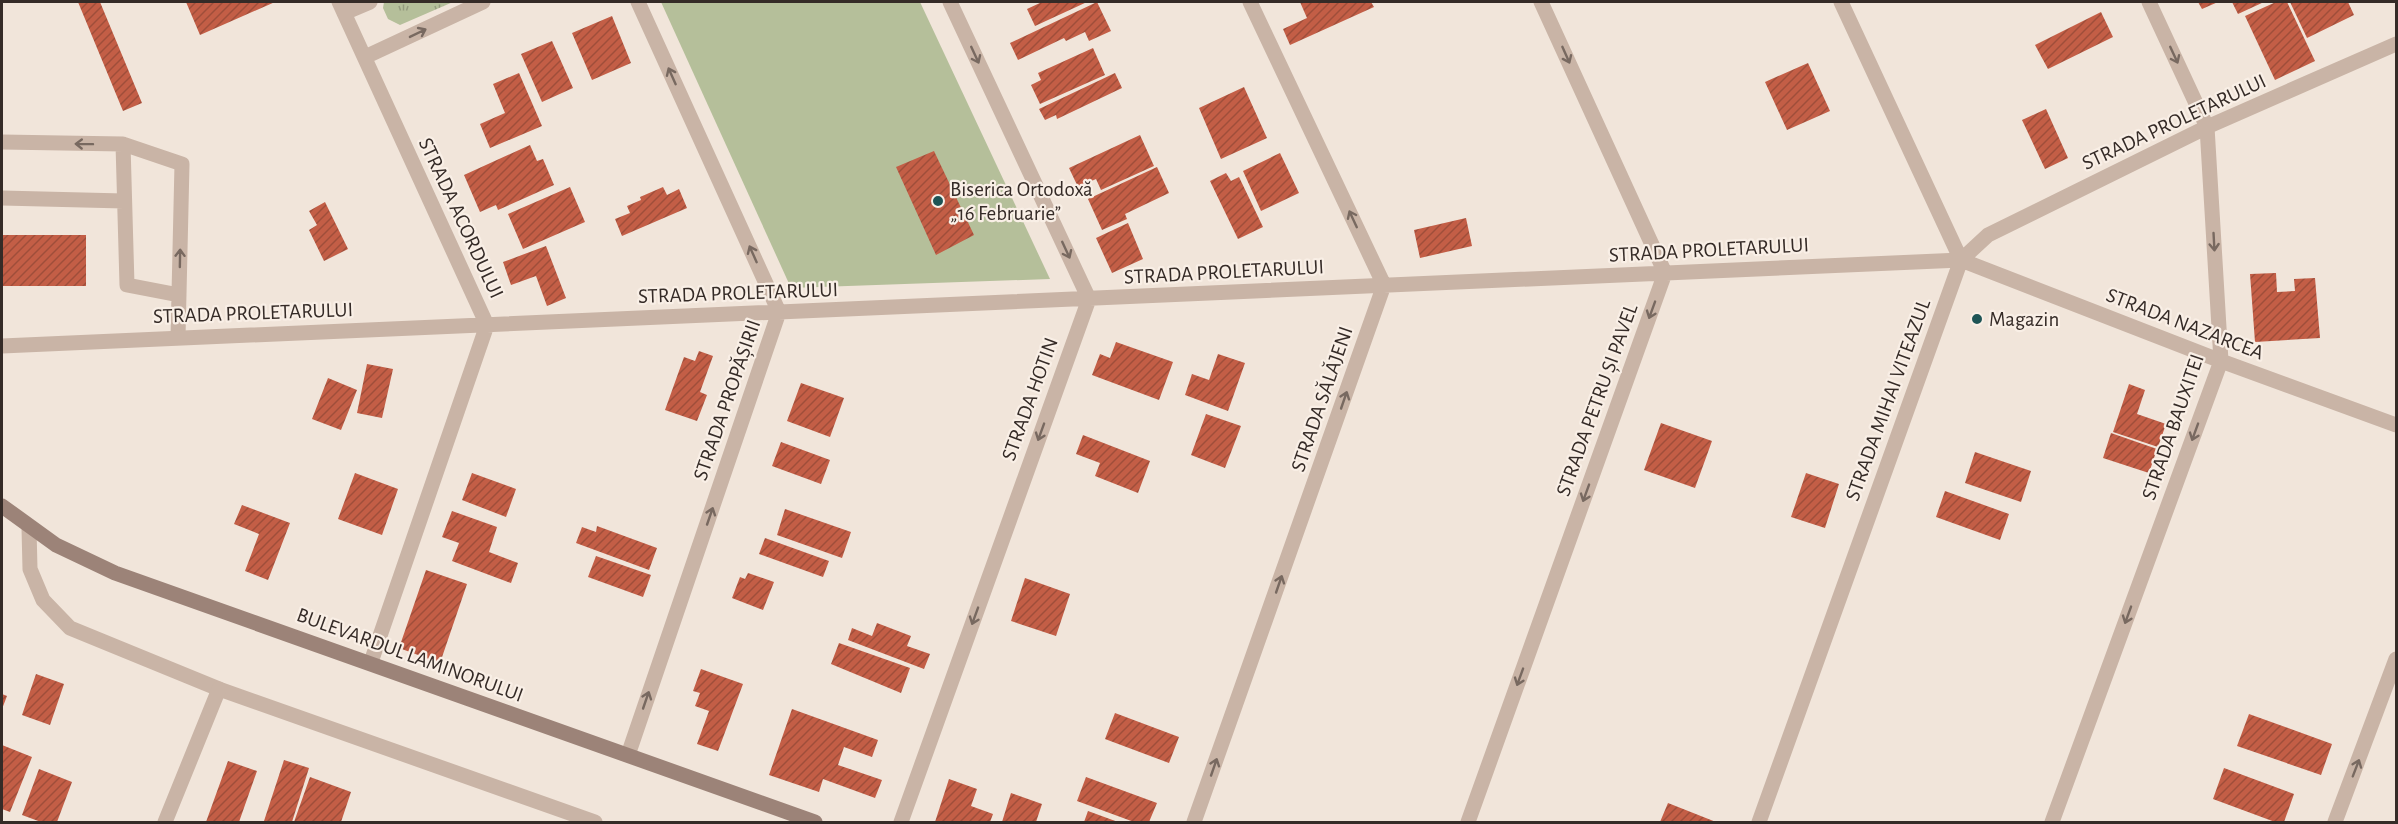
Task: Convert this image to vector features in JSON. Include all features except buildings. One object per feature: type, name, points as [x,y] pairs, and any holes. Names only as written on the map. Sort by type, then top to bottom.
[{"type":"street","points":[[342,7],[370,2]]},
{"type":"street","points":[[364,57],[483,2]]},
{"type":"street","name":"STRADA PROPĂȘIRII","points":[[628,756],[779,312],[638,2]]},
{"type":"street","points":[[950,2],[1089,299]]},
{"type":"street","points":[[1250,2],[1384,285]]},
{"type":"street","points":[[1541,2],[1665,273]]},
{"type":"street","points":[[1841,2],[1961,260]]},
{"type":"street","name":"STRADA BAUXITEI","points":[[2052,822],[2221,361],[2207,127],[2149,2]]},
{"type":"street","name":"STRADA ACORDULUI","points":[[342,7],[487,325],[371,662]]},
{"type":"street","name":"STRADA PROLETARULUI","points":[[2,346],[1961,260],[1988,235],[2207,127],[2397,44]]},
{"type":"street","points":[[2,142],[123,144],[182,164],[178,337]]},
{"type":"street","points":[[123,144],[127,285],[179,295]]},
{"type":"street","points":[[2,198],[124,201]]},
{"type":"street","name":"STRADA NAZARCEA","points":[[1961,260],[2221,361],[2397,425]]},
{"type":"street","name":"STRADA MIHAI VITEAZUL","points":[[1759,822],[1961,260]]},
{"type":"street","name":"STRADA PETRU ȘI PAVEL","points":[[1468,822],[1665,273]]},
{"type":"street","name":"STRADA SĂLĂJENI","points":[[1194,822],[1384,285]]},
{"type":"street","name":"STRADA HOTIN","points":[[901,822],[1089,299]]},
{"type":"street","name":"BULEVARDUL LAMINORULUI","points":[[2,506],[29,528],[56,545],[115,573],[371,662],[815,822]]},
{"type":"street","points":[[29,528],[30,569],[34,579],[43,600],[70,628],[219,689],[595,822]]},
{"type":"street","points":[[2335,822],[2397,659]]},
{"type":"street","points":[[165,822],[219,689]]},
{"type":"green space","points":[[384,2],[453,2],[400,25],[388,19],[383,8]]},
{"type":"green space","points":[[661,2],[920,2],[1050,279],[791,288]]},
{"type":"place","name":"Biserica Ortodoxă „16 Februarie”","points":[[938,201]]},
{"type":"place","name":"Magazin","points":[[1977,319]]}]
